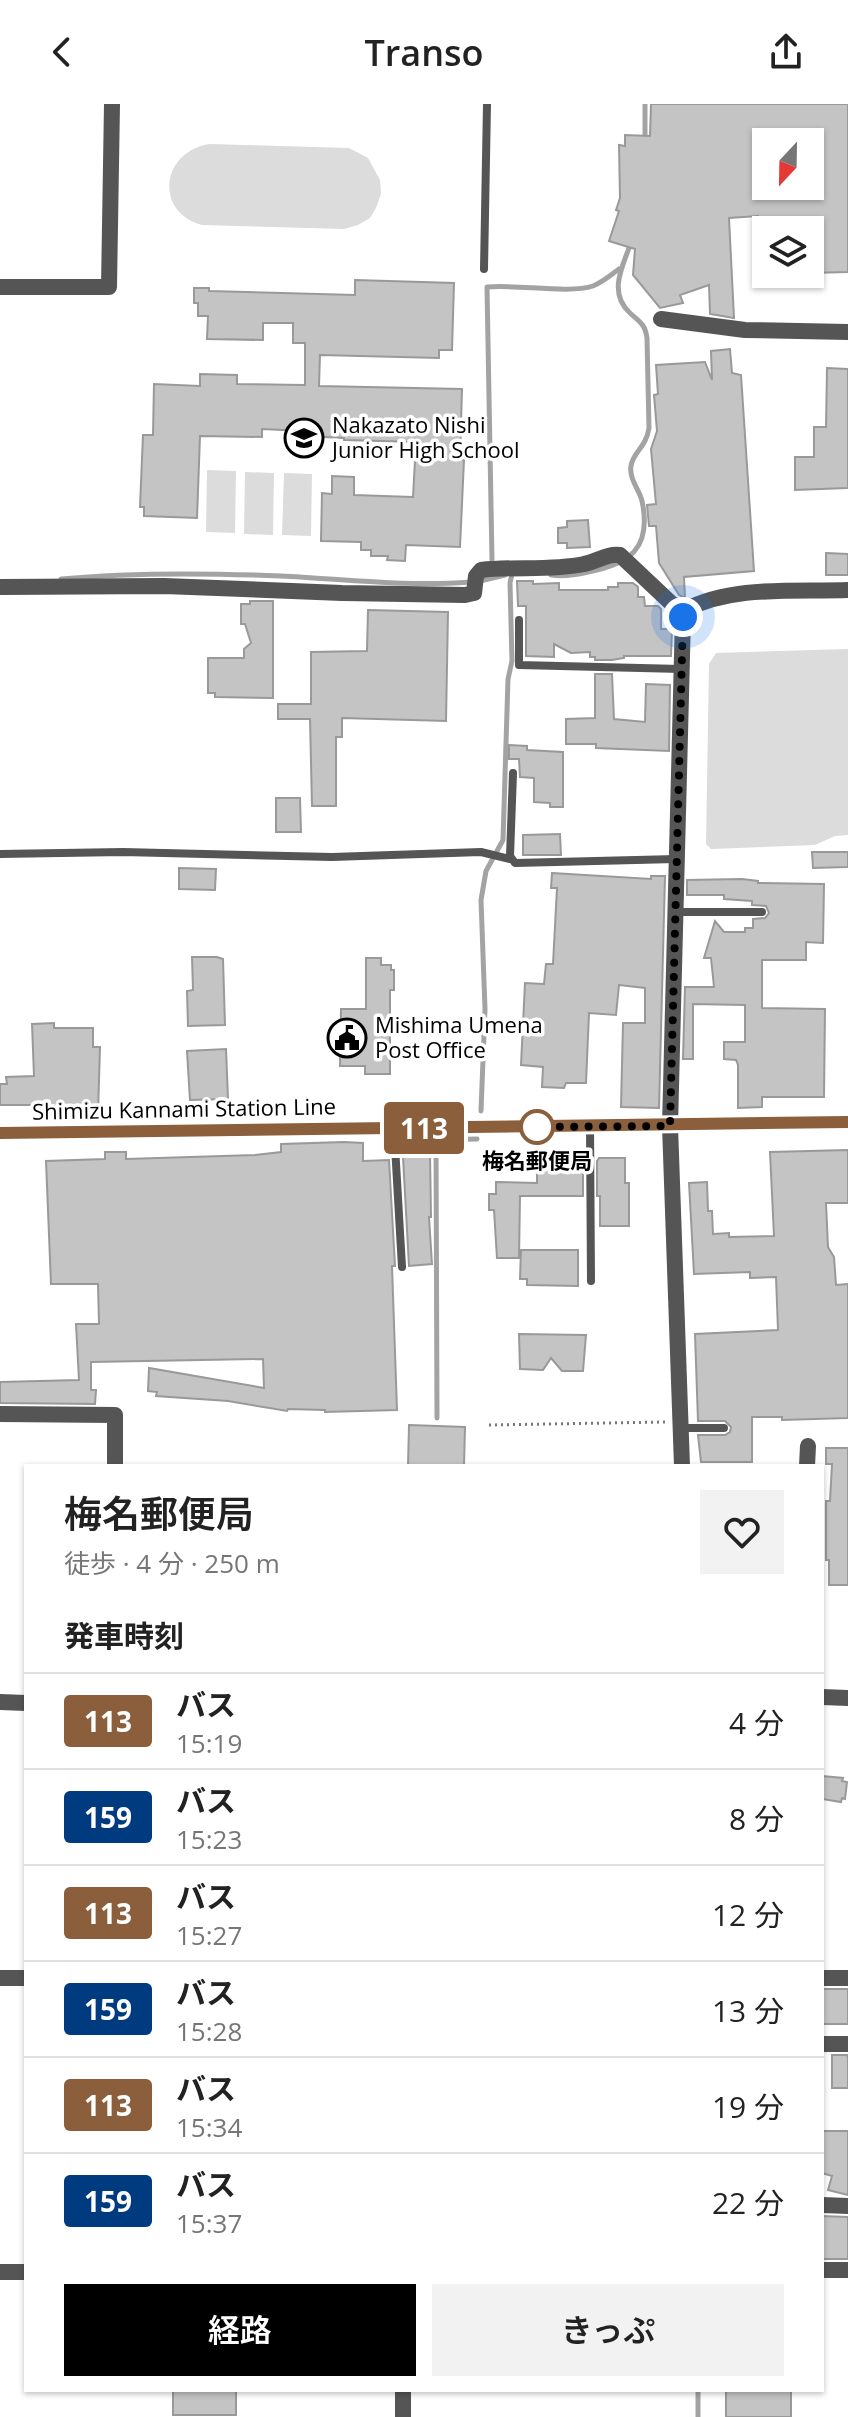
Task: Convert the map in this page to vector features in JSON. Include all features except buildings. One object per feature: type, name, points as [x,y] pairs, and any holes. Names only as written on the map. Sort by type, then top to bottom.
[{"type":"main road","name":"Shimizu Kannami Station Line","points":[[0,1133],[848,1122]]},
{"type":"street","points":[[0,287],[109,287],[112,104]]},
{"type":"street","points":[[661,319],[745,330],[848,332]]},
{"type":"street","points":[[0,587],[164,586],[465,595],[474,593],[481,570],[586,564],[615,553],[635,567],[672,604],[685,610]]},
{"type":"street","points":[[685,610],[696,604],[758,592],[848,590]]},
{"type":"street","points":[[682,1464],[670,1126],[685,610]]},
{"type":"street","points":[[0,1414],[115,1415],[115,1464]]},
{"type":"street","points":[[807,1464],[808,1446]]},
{"type":"street","points":[[824,1697],[848,1698]]},
{"type":"street","points":[[0,1702],[24,1703]]},
{"type":"street","points":[[0,1978],[24,1978]]},
{"type":"street","points":[[824,1978],[848,1978]]},
{"type":"street","points":[[824,2044],[848,2044]]},
{"type":"street","points":[[824,2205],[848,2206]]},
{"type":"street","points":[[824,2270],[848,2270]]},
{"type":"street","points":[[0,2272],[24,2272]]},
{"type":"street","points":[[403,2392],[403,2417]]},
{"type":"lane","points":[[484,269],[487,104]]},
{"type":"lane","points":[[519,620],[519,665],[681,669]]},
{"type":"lane","points":[[510,859],[513,773]]},
{"type":"lane","points":[[0,854],[123,852],[345,857],[433,852],[487,853],[515,863],[544,864],[676,859]]},
{"type":"lane","points":[[675,912],[762,912]]},
{"type":"lane","points":[[590,1126],[591,1281]]},
{"type":"lane","points":[[394,1129],[402,1267]]},
{"type":"lane","points":[[681,1425],[724,1428]]},
{"type":"path","points":[[489,1425],[681,1425]]},
{"type":"shaded area","points":[[209,144],[349,148],[368,158],[380,180],[381,194],[370,218],[344,229],[202,225],[176,208],[170,196],[170,183],[173,170],[181,158],[193,149]]},
{"type":"shaded area","points":[[207,470],[236,471],[235,533],[206,532]]},
{"type":"shaded area","points":[[245,472],[274,473],[273,535],[244,534]]},
{"type":"shaded area","points":[[284,473],[312,474],[311,536],[282,535]]},
{"type":"shaded area","points":[[848,649],[848,835],[835,836],[815,845],[711,849],[706,844],[709,664],[716,653]]},
{"type":"waterway","points":[[645,104],[645,139]]},
{"type":"waterway","points":[[551,575],[574,575],[616,564],[634,551],[644,531],[642,501],[631,471],[632,461],[649,428],[647,338],[642,324],[623,305],[618,288],[631,243]]},
{"type":"waterway","points":[[492,560],[487,287],[583,288],[597,284],[619,269]]},
{"type":"waterway","points":[[61,579],[198,574],[399,583],[470,582]]},
{"type":"waterway","points":[[481,1111],[485,1009],[481,900],[486,871],[503,840],[508,679],[512,661],[512,574]]},
{"type":"waterway","points":[[480,581],[505,575]]},
{"type":"waterway","points":[[437,1418],[436,1140],[477,1139]]},
{"type":"waterway","points":[[698,2392],[698,2417]]},
{"type":"bus line","name":"113","points":[[0,1133],[848,1122]]},
{"type":"place","name":"Nakazato Nishi Junior High School","points":[[304,438]]},
{"type":"place","name":"Mishima Umena Post Office","points":[[347,1038]]},
{"type":"place","name":"梅名郵便局","points":[[537,1127]]},
{"type":"route","points":[[537,1127],[534,1127],[670,1126],[683,617]]}]
